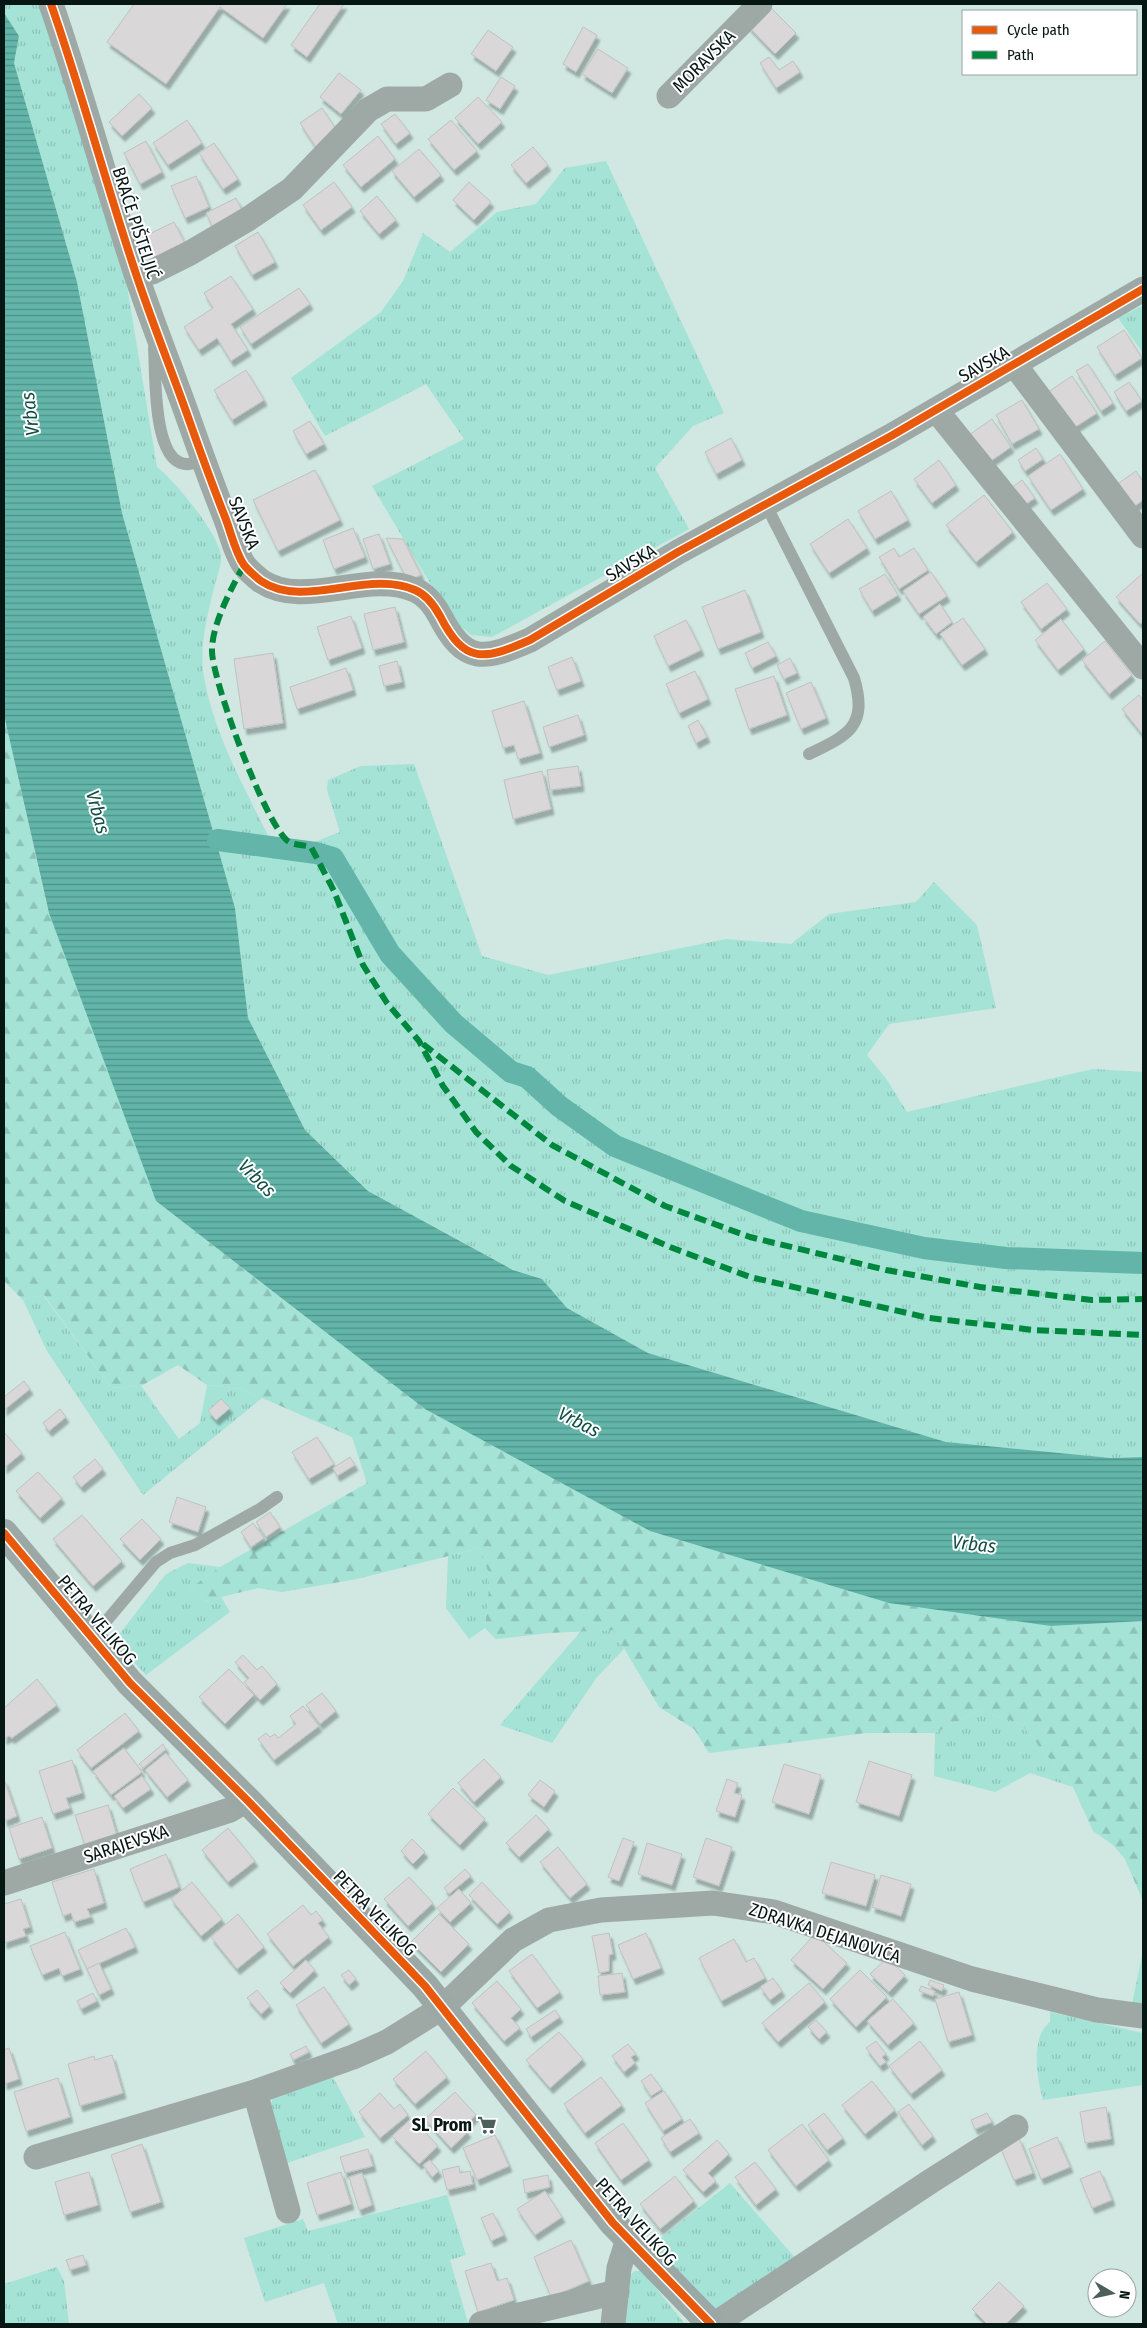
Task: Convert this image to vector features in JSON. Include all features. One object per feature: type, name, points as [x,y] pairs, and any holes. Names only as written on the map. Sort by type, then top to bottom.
[{"type":"street","name":"BRAĆE PIŠTELJIĆ","points":[[51,4],[73,66],[137,276],[199,449]]},
{"type":"street","name":"MORAVSKA","points":[[669,96],[760,4]]},
{"type":"street","points":[[137,276],[152,272],[190,253],[248,219],[292,189],[368,110],[387,99],[426,99],[450,85]]},
{"type":"street","name":"SAVSKA","points":[[199,449],[244,565],[260,580],[277,589],[299,591],[389,582],[416,590],[427,597],[436,609],[451,638],[465,650],[485,656],[504,652],[530,640],[678,552],[936,410],[1143,289]]},
{"type":"street","points":[[1014,364],[1143,536]]},
{"type":"street","points":[[936,410],[1143,668]]},
{"type":"street","name":"PETRA VELIKOG","points":[[4,1536],[137,1690],[247,1800],[443,2007],[612,2223],[711,2324]]},
{"type":"street","name":"SARAJEVSKA","points":[[4,1883],[230,1810],[247,1800]]},
{"type":"street","name":"ZDRAVKA DEJANOVIĆA","points":[[36,2157],[255,2092],[353,2058],[387,2042],[443,2007],[513,1940],[549,1920],[601,1910],[713,1903],[774,1912],[981,1982],[1097,2010],[1143,2016]]},
{"type":"street","points":[[255,2092],[288,2211]]},
{"type":"street","points":[[715,2324],[1016,2127]]},
{"type":"street","points":[[613,2324],[619,2268],[628,2239]]},
{"type":"street","points":[[481,2324],[617,2292]]},
{"type":"lane","points":[[766,505],[854,678],[858,694],[860,708],[849,732],[836,742],[809,754]]},
{"type":"lane","points":[[92,1638],[156,1562],[170,1552],[195,1545],[260,1509],[277,1497]]},
{"type":"green space","points":[[4,4],[42,4],[119,238],[157,467],[185,496],[206,523],[214,537],[221,558],[204,633],[202,655],[209,700],[216,724],[235,769],[278,856],[340,832],[327,790],[328,780],[361,766],[414,764],[482,956],[548,975],[726,939],[791,944],[829,914],[916,902],[934,882],[977,925],[996,1008],[889,1024],[867,1055],[887,1080],[907,1112],[1093,1069],[1143,1072],[1143,1457],[1111,1458],[946,1442],[648,1353],[567,1308],[542,1279],[514,1270],[368,1191],[305,1130],[248,1018],[235,908],[122,513],[77,282],[14,63],[19,36],[4,13]]},
{"type":"green space","points":[[606,161],[724,413],[693,426],[655,468],[689,529],[492,637],[471,635],[445,614],[436,593],[372,486],[464,439],[426,384],[325,436],[291,378],[381,312],[403,281],[423,233],[450,252],[497,212],[536,204],[565,168]]},
{"type":"green space","points":[[1142,306],[1143,308],[1143,353],[1118,318]]},
{"type":"green space","points":[[4,715],[46,902],[156,1201],[425,1409],[1051,1626],[1143,1621],[1143,1901],[1125,1859],[1113,1845],[1093,1831],[1073,1787],[1021,1724],[980,1710],[935,1733],[866,1733],[709,1753],[694,1729],[659,1707],[613,1630],[549,1633],[496,1639],[485,1628],[490,1577],[480,1548],[357,1579],[282,1592],[258,1588],[205,1601],[189,1589],[220,1567],[367,1483],[352,1437],[241,1389],[207,1385],[178,1365],[141,1386],[111,1388],[44,1295],[23,1300],[4,1281]]},
{"type":"green space","points":[[43,1295],[111,1388],[141,1386],[179,1439],[200,1423],[207,1385],[241,1389],[262,1398],[143,1495],[47,1351],[23,1300]]},
{"type":"green space","points":[[480,1548],[490,1577],[485,1628],[469,1639],[446,1608],[448,1556]]},
{"type":"green space","points":[[188,1563],[220,1567],[189,1589],[205,1601],[221,1597],[230,1612],[146,1675],[114,1641],[166,1574]]},
{"type":"green space","points":[[613,1630],[624,1649],[597,1677],[552,1743],[500,1725],[581,1631]]},
{"type":"green space","points":[[980,1710],[1021,1724],[1073,1787],[1030,1773],[995,1792],[934,1776],[935,1733]]},
{"type":"green space","points":[[1143,1951],[1143,2005],[1132,2004]]},
{"type":"green space","points":[[1050,2012],[1143,2033],[1143,2085],[1043,2100],[1037,2070],[1037,2048],[1044,2029],[1050,2022]]},
{"type":"green space","points":[[333,2077],[365,2137],[284,2164],[270,2108],[272,2100],[277,2094]]},
{"type":"green space","points":[[730,2183],[797,2260],[718,2310],[709,2309],[651,2246]]},
{"type":"green space","points":[[447,2195],[466,2255],[450,2260],[468,2323],[338,2324],[324,2283],[265,2302],[244,2238],[303,2219],[308,2231]]},
{"type":"green space","points":[[57,2267],[64,2281],[69,2324],[4,2324],[4,2284]]},
{"type":"green space","points":[[635,2271],[641,2271],[647,2277],[685,2324],[624,2324],[629,2276]]},
{"type":"water","name":"Vrbas","points":[[4,13],[19,36],[14,63],[77,282],[122,513],[235,908],[248,1018],[305,1130],[368,1191],[513,1270],[542,1279],[567,1308],[648,1353],[946,1442],[1111,1458],[1143,1457],[1143,1621],[1051,1626],[889,1603],[650,1531],[425,1409],[156,1201],[49,913],[4,715]]},
{"type":"building","points":[[134,4],[287,4],[263,38],[220,7],[166,84],[107,42]]},
{"type":"building","points":[[320,4],[344,4],[307,57],[291,45]]},
{"type":"building","points":[[768,5],[796,33],[775,54],[748,26]]},
{"type":"building","points":[[583,27],[597,35],[576,72],[563,64]]},
{"type":"building","points":[[488,30],[513,47],[496,71],[471,54]]},
{"type":"building","points":[[598,49],[628,68],[612,93],[582,74]]},
{"type":"building","points":[[769,57],[779,70],[793,61],[800,72],[776,88],[760,63]]},
{"type":"building","points":[[339,73],[361,90],[341,114],[320,97]]},
{"type":"building","points":[[501,77],[515,86],[500,109],[486,100]]},
{"type":"building","points":[[139,94],[152,108],[122,136],[109,122]]},
{"type":"building","points":[[478,97],[502,122],[478,144],[455,118]]},
{"type":"building","points":[[322,108],[338,132],[316,147],[300,123]]},
{"type":"building","points":[[395,114],[410,133],[396,144],[381,124]]},
{"type":"building","points":[[187,120],[202,143],[168,165],[153,143]]},
{"type":"building","points":[[451,120],[477,151],[454,170],[428,139]]},
{"type":"building","points":[[378,136],[395,159],[361,187],[343,165]]},
{"type":"building","points":[[146,141],[162,172],[140,184],[124,153]]},
{"type":"building","points":[[214,143],[238,179],[223,189],[199,153]]},
{"type":"building","points":[[533,147],[548,165],[526,183],[511,165]]},
{"type":"building","points":[[419,149],[441,175],[414,197],[392,171]]},
{"type":"building","points":[[196,176],[209,207],[185,218],[171,186]]},
{"type":"building","points":[[334,182],[352,207],[321,230],[303,205]]},
{"type":"building","points":[[469,182],[491,202],[474,220],[453,200]]},
{"type":"building","points":[[377,196],[396,220],[379,234],[360,211]]},
{"type":"building","points":[[236,198],[245,217],[215,232],[206,213]]},
{"type":"building","points":[[174,222],[188,249],[158,264],[145,236]]},
{"type":"building","points":[[258,232],[275,262],[252,275],[235,246]]},
{"type":"building","points":[[231,276],[253,309],[231,324],[248,350],[231,361],[217,338],[199,350],[184,327],[213,308],[204,293]]},
{"type":"building","points":[[299,288],[310,304],[251,344],[240,327]]},
{"type":"building","points":[[1124,330],[1142,358],[1115,375],[1097,347]]},
{"type":"building","points":[[1088,364],[1113,403],[1101,411],[1076,371]]},
{"type":"building","points":[[246,370],[264,400],[232,420],[214,390]]},
{"type":"building","points":[[1072,376],[1097,413],[1072,429],[1048,392]]},
{"type":"building","points":[[1129,382],[1142,401],[1126,411],[1114,392]]},
{"type":"building","points":[[1022,400],[1039,429],[1012,444],[996,415]]},
{"type":"building","points":[[992,419],[1011,447],[985,465],[966,437]]},
{"type":"building","points":[[310,421],[324,444],[306,454],[293,431]]},
{"type":"building","points":[[731,438],[742,460],[716,474],[705,452]]},
{"type":"building","points":[[1036,448],[1043,459],[1025,471],[1018,460]]},
{"type":"building","points":[[1060,454],[1083,489],[1051,510],[1028,476]]},
{"type":"building","points":[[939,460],[956,485],[932,503],[914,479]]},
{"type":"building","points":[[315,470],[340,520],[278,551],[253,500]]},
{"type":"building","points":[[1136,471],[1143,482],[1143,500],[1132,508],[1116,485]]},
{"type":"building","points":[[1022,480],[1035,498],[1023,506],[1006,492]]},
{"type":"building","points":[[891,491],[908,520],[875,539],[858,511]]},
{"type":"building","points":[[984,495],[1013,532],[976,562],[946,525]]},
{"type":"building","points":[[848,519],[867,548],[829,573],[810,544]]},
{"type":"building","points":[[353,528],[365,557],[334,569],[323,540]]},
{"type":"building","points":[[379,534],[390,564],[373,569],[363,539]]},
{"type":"building","points":[[386,538],[403,539],[421,575],[408,581]]},
{"type":"building","points":[[894,548],[899,557],[914,548],[928,570],[899,589],[879,557]]},
{"type":"building","points":[[931,572],[947,596],[919,614],[903,591]]},
{"type":"building","points":[[1143,573],[1143,622],[1140,624],[1116,597]]},
{"type":"building","points":[[885,574],[898,595],[872,611],[859,589]]},
{"type":"building","points":[[1047,583],[1067,609],[1041,629],[1021,602]]},
{"type":"building","points":[[745,590],[761,632],[718,649],[702,607]]},
{"type":"building","points":[[940,604],[952,622],[936,634],[923,617]]},
{"type":"building","points":[[395,607],[404,642],[373,650],[364,614]]},
{"type":"building","points":[[351,616],[362,648],[328,660],[317,627]]},
{"type":"building","points":[[963,618],[985,649],[962,665],[940,634]]},
{"type":"building","points":[[1061,619],[1084,649],[1058,670],[1035,640]]},
{"type":"building","points":[[686,620],[701,650],[668,666],[654,636]]},
{"type":"building","points":[[1105,641],[1132,675],[1109,694],[1082,660]]},
{"type":"building","points":[[768,642],[776,656],[752,668],[745,653]]},
{"type":"building","points":[[273,653],[283,723],[244,729],[234,659]]},
{"type":"building","points":[[572,657],[581,681],[557,690],[548,667]]},
{"type":"building","points":[[790,658],[797,673],[784,679],[777,665]]},
{"type":"building","points":[[397,661],[402,682],[384,686],[379,666]]},
{"type":"building","points":[[346,668],[353,690],[297,709],[290,687]]},
{"type":"building","points":[[695,671],[708,699],[679,713],[666,684]]},
{"type":"building","points":[[774,676],[787,715],[749,729],[735,689]]},
{"type":"building","points":[[811,682],[826,718],[801,729],[786,693]]},
{"type":"building","points":[[1139,695],[1143,700],[1143,735],[1122,709]]},
{"type":"building","points":[[524,701],[540,753],[518,759],[514,745],[503,748],[492,711]]},
{"type":"building","points":[[578,715],[584,735],[549,747],[543,727]]},
{"type":"building","points":[[698,720],[707,737],[696,743],[688,726]]},
{"type":"building","points":[[578,766],[581,786],[550,790],[547,770]]},
{"type":"building","points":[[542,771],[551,809],[513,819],[504,780]]},
{"type":"building","points":[[24,1381],[30,1389],[4,1410],[4,1397]]},
{"type":"building","points":[[221,1399],[230,1408],[216,1420],[208,1411]]},
{"type":"building","points":[[60,1409],[66,1417],[49,1431],[43,1423]]},
{"type":"building","points":[[4,1432],[22,1453],[4,1468]]},
{"type":"building","points":[[317,1437],[334,1464],[309,1479],[292,1452]]},
{"type":"building","points":[[350,1457],[355,1465],[337,1476],[333,1468]]},
{"type":"building","points":[[95,1459],[103,1469],[81,1487],[73,1477]]},
{"type":"building","points":[[38,1472],[62,1498],[40,1518],[16,1491]]},
{"type":"building","points":[[177,1497],[206,1507],[198,1532],[169,1522]]},
{"type":"building","points":[[270,1512],[280,1527],[266,1537],[256,1522]]},
{"type":"building","points":[[82,1515],[122,1561],[93,1586],[53,1539]]},
{"type":"building","points":[[142,1519],[161,1539],[140,1560],[120,1539]]},
{"type":"building","points":[[253,1523],[264,1538],[251,1547],[241,1532]]},
{"type":"building","points":[[243,1655],[257,1670],[262,1666],[277,1684],[260,1700],[244,1682],[249,1678],[235,1662]]},
{"type":"building","points":[[229,1669],[254,1695],[225,1724],[199,1697]]},
{"type":"building","points":[[37,1679],[57,1705],[12,1738],[9,1736],[4,1739],[4,1708]]},
{"type":"building","points":[[322,1693],[336,1711],[320,1724],[306,1705]]},
{"type":"building","points":[[303,1706],[319,1726],[274,1760],[258,1739],[266,1733],[270,1737],[275,1734],[278,1738],[296,1724],[290,1716]]},
{"type":"building","points":[[125,1713],[139,1731],[91,1768],[77,1750]]},
{"type":"building","points":[[163,1744],[166,1749],[143,1768],[139,1764]]},
{"type":"building","points":[[124,1748],[142,1772],[111,1795],[93,1771]]},
{"type":"building","points":[[166,1753],[188,1780],[167,1797],[145,1770]]},
{"type":"building","points":[[484,1759],[501,1777],[474,1802],[458,1783]]},
{"type":"building","points":[[72,1760],[82,1793],[66,1798],[70,1808],[53,1814],[39,1771]]},
{"type":"building","points":[[869,1761],[912,1775],[899,1816],[856,1802]]},
{"type":"building","points":[[784,1764],[821,1775],[809,1814],[772,1802]]},
{"type":"building","points":[[142,1776],[151,1789],[123,1808],[114,1796]]},
{"type":"building","points":[[4,1779],[17,1816],[5,1821],[4,1818]]},
{"type":"building","points":[[727,1779],[738,1783],[734,1793],[742,1795],[735,1817],[716,1811]]},
{"type":"building","points":[[540,1780],[555,1791],[544,1807],[528,1795]]},
{"type":"building","points":[[453,1788],[485,1819],[460,1845],[428,1814]]},
{"type":"building","points":[[108,1805],[117,1836],[85,1846],[75,1815]]},
{"type":"building","points":[[536,1815],[549,1829],[519,1857],[506,1843]]},
{"type":"building","points":[[42,1817],[52,1848],[19,1859],[9,1828]]},
{"type":"building","points":[[228,1828],[255,1861],[228,1882],[202,1850]]},
{"type":"building","points":[[623,1838],[634,1842],[619,1881],[608,1877]]},
{"type":"building","points":[[706,1838],[732,1847],[719,1886],[693,1877]]},
{"type":"building","points":[[412,1839],[425,1852],[413,1864],[401,1851]]},
{"type":"building","points":[[647,1843],[682,1854],[672,1885],[638,1874]]},
{"type":"building","points":[[558,1847],[587,1884],[570,1898],[540,1862]]},
{"type":"building","points":[[166,1854],[179,1887],[143,1902],[130,1869]]},
{"type":"building","points":[[831,1862],[875,1875],[866,1906],[822,1893]]},
{"type":"building","points":[[94,1869],[104,1903],[87,1909],[91,1917],[74,1922],[71,1913],[63,1916],[52,1882]]},
{"type":"building","points":[[465,1869],[471,1876],[449,1894],[444,1888]]},
{"type":"building","points":[[881,1875],[911,1884],[901,1916],[872,1907]]},
{"type":"building","points":[[409,1877],[433,1903],[408,1926],[384,1899]]},
{"type":"building","points":[[192,1882],[222,1919],[201,1936],[171,1899]]},
{"type":"building","points":[[482,1882],[510,1912],[497,1924],[469,1895]]},
{"type":"building","points":[[459,1889],[471,1903],[450,1922],[437,1908]]},
{"type":"building","points":[[21,1899],[30,1927],[23,1929],[26,1936],[4,1943],[4,1904]]},
{"type":"building","points":[[303,1905],[311,1915],[316,1911],[323,1920],[318,1923],[329,1937],[293,1966],[267,1934]]},
{"type":"building","points":[[238,1914],[264,1947],[237,1969],[211,1937]]},
{"type":"building","points":[[439,1914],[469,1944],[441,1972],[411,1942]]},
{"type":"building","points":[[126,1928],[135,1947],[87,1969],[78,1950]]},
{"type":"building","points":[[65,1932],[80,1969],[62,1976],[59,1968],[42,1975],[30,1946]]},
{"type":"building","points":[[609,1933],[613,1954],[609,1955],[609,1971],[599,1973],[592,1936]]},
{"type":"building","points":[[646,1933],[661,1968],[633,1979],[618,1945]]},
{"type":"building","points":[[815,1934],[847,1963],[823,1989],[791,1960]]},
{"type":"building","points":[[734,1939],[746,1962],[754,1958],[765,1978],[721,2001],[699,1958]]},
{"type":"building","points":[[532,1954],[560,1992],[537,2008],[509,1971]]},
{"type":"building","points":[[887,1958],[905,1975],[889,1992],[870,1974]]},
{"type":"building","points":[[306,1960],[315,1970],[290,1993],[280,1983]]},
{"type":"building","points":[[99,1963],[111,1989],[99,1995],[87,1969]]},
{"type":"building","points":[[349,1970],[356,1979],[349,1985],[341,1975]]},
{"type":"building","points":[[860,1970],[887,1997],[856,2027],[830,1999]]},
{"type":"building","points":[[622,1973],[625,1992],[600,1995],[598,1976]]},
{"type":"building","points":[[773,1978],[782,1991],[770,2000],[760,1987]]},
{"type":"building","points":[[930,1980],[944,1985],[942,1991],[928,1985]]},
{"type":"building","points":[[497,1981],[521,2009],[511,2018],[520,2028],[504,2041],[472,2003]]},
{"type":"building","points":[[809,1983],[825,2002],[778,2042],[762,2023]]},
{"type":"building","points":[[921,1986],[935,1991],[933,1996],[919,1991]]},
{"type":"building","points":[[324,1987],[349,2024],[321,2043],[296,2005]]},
{"type":"building","points":[[257,1990],[270,2006],[261,2014],[247,1998]]},
{"type":"building","points":[[959,1992],[972,2035],[948,2042],[935,1999]]},
{"type":"building","points":[[93,1993],[97,2001],[81,2009],[77,2001]]},
{"type":"building","points":[[893,1999],[914,2023],[888,2045],[867,2021]]},
{"type":"building","points":[[555,2010],[560,2017],[531,2037],[526,2029]]},
{"type":"building","points":[[816,2020],[827,2032],[819,2039],[808,2027]]},
{"type":"building","points":[[559,2032],[583,2059],[550,2088],[526,2060]]},
{"type":"building","points":[[876,2041],[886,2054],[882,2057],[886,2062],[880,2066],[866,2048]]},
{"type":"building","points":[[920,2041],[942,2070],[911,2094],[889,2066]]},
{"type":"building","points":[[628,2044],[636,2054],[631,2057],[635,2063],[624,2072],[612,2056]]},
{"type":"building","points":[[306,2046],[309,2052],[293,2060],[290,2054]]},
{"type":"building","points":[[9,2048],[19,2079],[4,2084],[4,2050]]},
{"type":"building","points":[[426,2051],[447,2077],[415,2104],[393,2079]]},
{"type":"building","points":[[112,2055],[123,2093],[80,2106],[68,2064],[94,2056],[95,2060]]},
{"type":"building","points":[[651,2074],[662,2089],[651,2096],[641,2081]]},
{"type":"building","points":[[601,2077],[622,2105],[585,2133],[564,2104]]},
{"type":"building","points":[[58,2078],[70,2117],[26,2131],[14,2092]]},
{"type":"building","points":[[872,2081],[895,2110],[865,2134],[842,2105]]},
{"type":"building","points":[[664,2091],[682,2119],[663,2131],[645,2103]]},
{"type":"building","points":[[455,2092],[476,2115],[463,2127],[468,2132],[451,2148],[425,2119]]},
{"type":"building","points":[[380,2093],[394,2109],[400,2104],[408,2115],[380,2138],[359,2112]]},
{"type":"building","points":[[909,2104],[933,2136],[922,2145],[898,2112]]},
{"type":"building","points":[[1106,2107],[1111,2139],[1085,2143],[1080,2112]]},
{"type":"building","points":[[824,2113],[843,2138],[827,2150],[808,2125]]},
{"type":"building","points":[[987,2113],[992,2122],[975,2129],[971,2120]]},
{"type":"building","points":[[412,2118],[438,2146],[419,2164],[392,2136]]},
{"type":"building","points":[[690,2119],[699,2133],[670,2152],[661,2138]]},
{"type":"building","points":[[623,2123],[649,2160],[621,2180],[595,2143]]},
{"type":"building","points":[[802,2124],[829,2160],[796,2186],[768,2150]]},
{"type":"building","points":[[495,2135],[509,2166],[477,2180],[463,2148]]},
{"type":"building","points":[[1057,2137],[1070,2167],[1041,2179],[1029,2149]]},
{"type":"building","points":[[1019,2138],[1033,2173],[1014,2180],[1000,2146]]},
{"type":"building","points":[[717,2140],[729,2154],[708,2173],[716,2181],[703,2192],[683,2170]]},
{"type":"building","points":[[142,2144],[161,2202],[130,2212],[111,2155]]},
{"type":"building","points":[[368,2149],[373,2166],[345,2173],[340,2157]]},
{"type":"building","points":[[430,2160],[439,2171],[432,2177],[423,2165]]},
{"type":"building","points":[[755,2162],[776,2189],[756,2205],[735,2177]]},
{"type":"building","points":[[459,2166],[460,2173],[470,2171],[473,2184],[447,2190],[442,2170]]},
{"type":"building","points":[[1100,2171],[1112,2200],[1092,2208],[1080,2179]]},
{"type":"building","points":[[89,2172],[98,2205],[64,2215],[55,2182]]},
{"type":"building","points":[[341,2172],[351,2204],[317,2215],[307,2183]]},
{"type":"building","points":[[362,2173],[372,2205],[359,2210],[349,2177]]},
{"type":"building","points":[[548,2175],[550,2187],[525,2193],[523,2180]]},
{"type":"building","points":[[675,2176],[694,2201],[660,2229],[640,2204]]},
{"type":"building","points":[[545,2191],[562,2217],[535,2235],[517,2209]]},
{"type":"building","points":[[493,2213],[504,2235],[491,2241],[481,2218]]},
{"type":"building","points":[[571,2240],[589,2281],[551,2297],[534,2257]]},
{"type":"building","points":[[83,2255],[86,2265],[70,2270],[66,2260]]},
{"type":"building","points":[[491,2263],[497,2281],[507,2278],[514,2300],[478,2312],[465,2271]]},
{"type":"building","points":[[999,2282],[1024,2306],[1006,2324],[987,2324],[972,2309]]},
{"type":"waterway","points":[[218,840],[316,853],[333,858],[390,954],[453,1023],[511,1072],[527,1077],[559,1106],[615,1146],[801,1221],[924,1248],[1006,1258],[1143,1263]]},
{"type":"marked path","points":[[244,565],[219,617],[212,650],[214,666],[230,720],[255,783],[279,831],[289,842],[311,847],[334,891],[363,965],[387,1003],[419,1041],[443,1086],[476,1132],[511,1166],[565,1201],[670,1247],[750,1277],[929,1318],[1034,1330],[1143,1335]]},
{"type":"marked path","points":[[423,1044],[552,1145],[665,1206],[750,1237],[886,1270],[980,1287],[1092,1300],[1143,1299]]},
{"type":"cycle path","points":[[51,4],[142,292],[236,548],[244,565],[261,581],[278,589],[297,592],[377,584],[397,585],[415,590],[433,604],[449,632],[458,643],[467,650],[477,654],[500,652],[530,640],[678,552],[891,436],[1143,289]]},
{"type":"cycle path","points":[[4,1533],[130,1683],[247,1800],[425,1986],[613,2223],[711,2324]]},
{"type":"place","name":"SL Prom","points":[[487,2125]]}]
